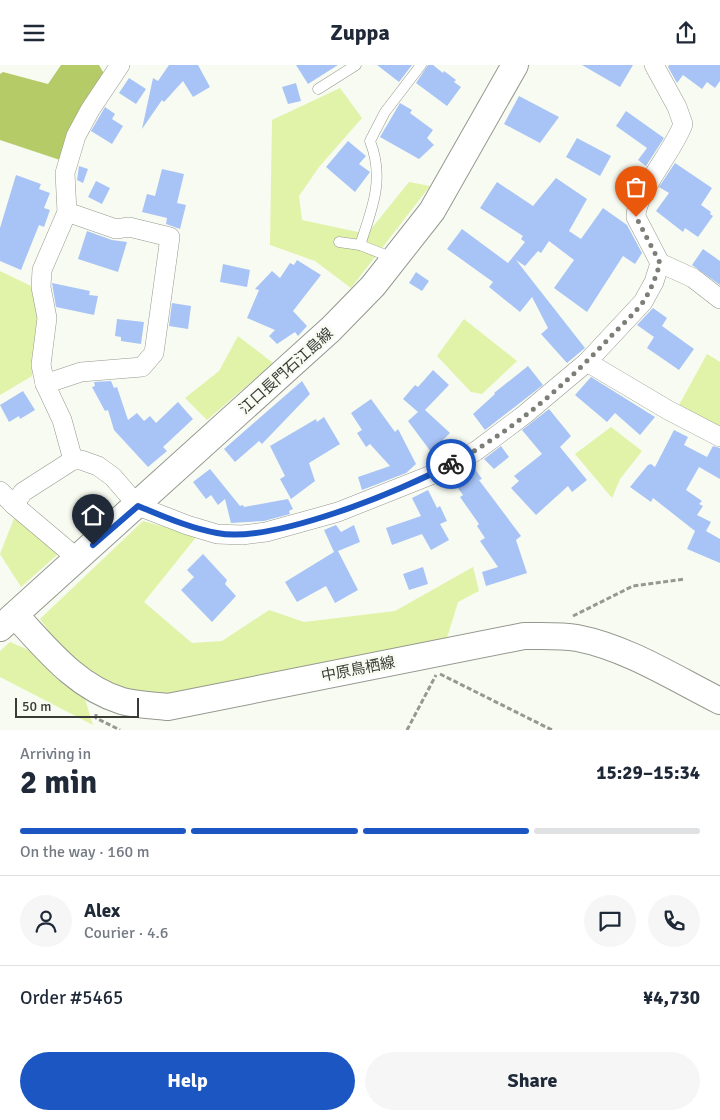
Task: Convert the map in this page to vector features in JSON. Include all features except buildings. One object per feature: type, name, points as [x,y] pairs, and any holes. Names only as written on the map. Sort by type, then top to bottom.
[{"type":"main road","name":"江口長門石江島線","points":[[7,622],[138,506],[332,329],[373,286],[432,211],[515,65]]},
{"type":"main road","name":"中原鳥栖線","points":[[7,622],[70,673],[96,691],[123,701],[168,707],[524,636],[577,638],[620,650],[720,701]]},
{"type":"street","points":[[73,460],[62,420],[45,384],[41,365],[47,318],[41,287],[42,270],[67,212],[65,173],[76,136],[90,110],[120,65]]},
{"type":"street","points":[[654,65],[677,107],[683,124],[636,209],[636,217],[660,263],[693,278],[720,299]]},
{"type":"street","points":[[45,384],[82,372],[142,367],[154,353],[170,237],[130,227],[116,229],[67,212]]},
{"type":"street","points":[[14,505],[23,492],[73,460],[81,460],[98,465],[113,477],[138,506],[187,525],[217,533],[242,535],[266,532],[338,512],[431,475],[476,451],[587,362],[643,301],[654,282],[660,263]]},
{"type":"street","points":[[587,362],[660,405],[720,437]]},
{"type":"street","points":[[0,491],[78,559]]},
{"type":"lane","points":[[318,89],[356,65]]},
{"type":"lane","points":[[360,245],[377,191],[376,156],[370,141],[385,112],[421,65]]},
{"type":"lane","points":[[339,242],[360,245],[395,258]]},
{"type":"path","points":[[555,636],[566,619],[633,586],[685,579]]},
{"type":"path","points":[[407,730],[437,673],[552,730]]},
{"type":"green space","points":[[61,65],[99,65],[106,77],[60,160],[0,140],[0,74],[3,72],[48,84]]},
{"type":"green space","points":[[340,88],[362,118],[319,167],[299,196],[302,220],[367,234],[409,182],[430,186],[351,288],[315,261],[270,245],[272,120]]},
{"type":"green space","points":[[0,271],[31,286],[42,321],[32,376],[0,395]]},
{"type":"green space","points":[[464,319],[517,361],[482,394],[471,392],[437,356]]},
{"type":"green space","points":[[238,336],[273,363],[207,420],[185,398],[219,371]]},
{"type":"green space","points":[[707,354],[720,362],[720,427],[679,405]]},
{"type":"green space","points":[[611,427],[642,451],[620,479],[612,498],[575,454]]},
{"type":"green space","points":[[15,516],[58,554],[21,587],[0,554]]},
{"type":"green space","points":[[143,521],[197,536],[144,602],[192,643],[222,641],[269,610],[304,622],[395,611],[473,567],[479,591],[458,602],[447,638],[174,694],[137,692],[102,679],[62,650],[40,619]]},
{"type":"green space","points":[[10,642],[33,652],[64,685],[84,696],[93,725],[0,677],[0,651]]},
{"type":"way so far","points":[[451,464],[476,451],[557,388],[587,362],[643,301],[654,282],[660,263],[636,217]]},
{"type":"route","points":[[93,545],[138,506],[187,525],[217,533],[242,535],[266,532],[338,512],[431,475],[451,464]]}]
